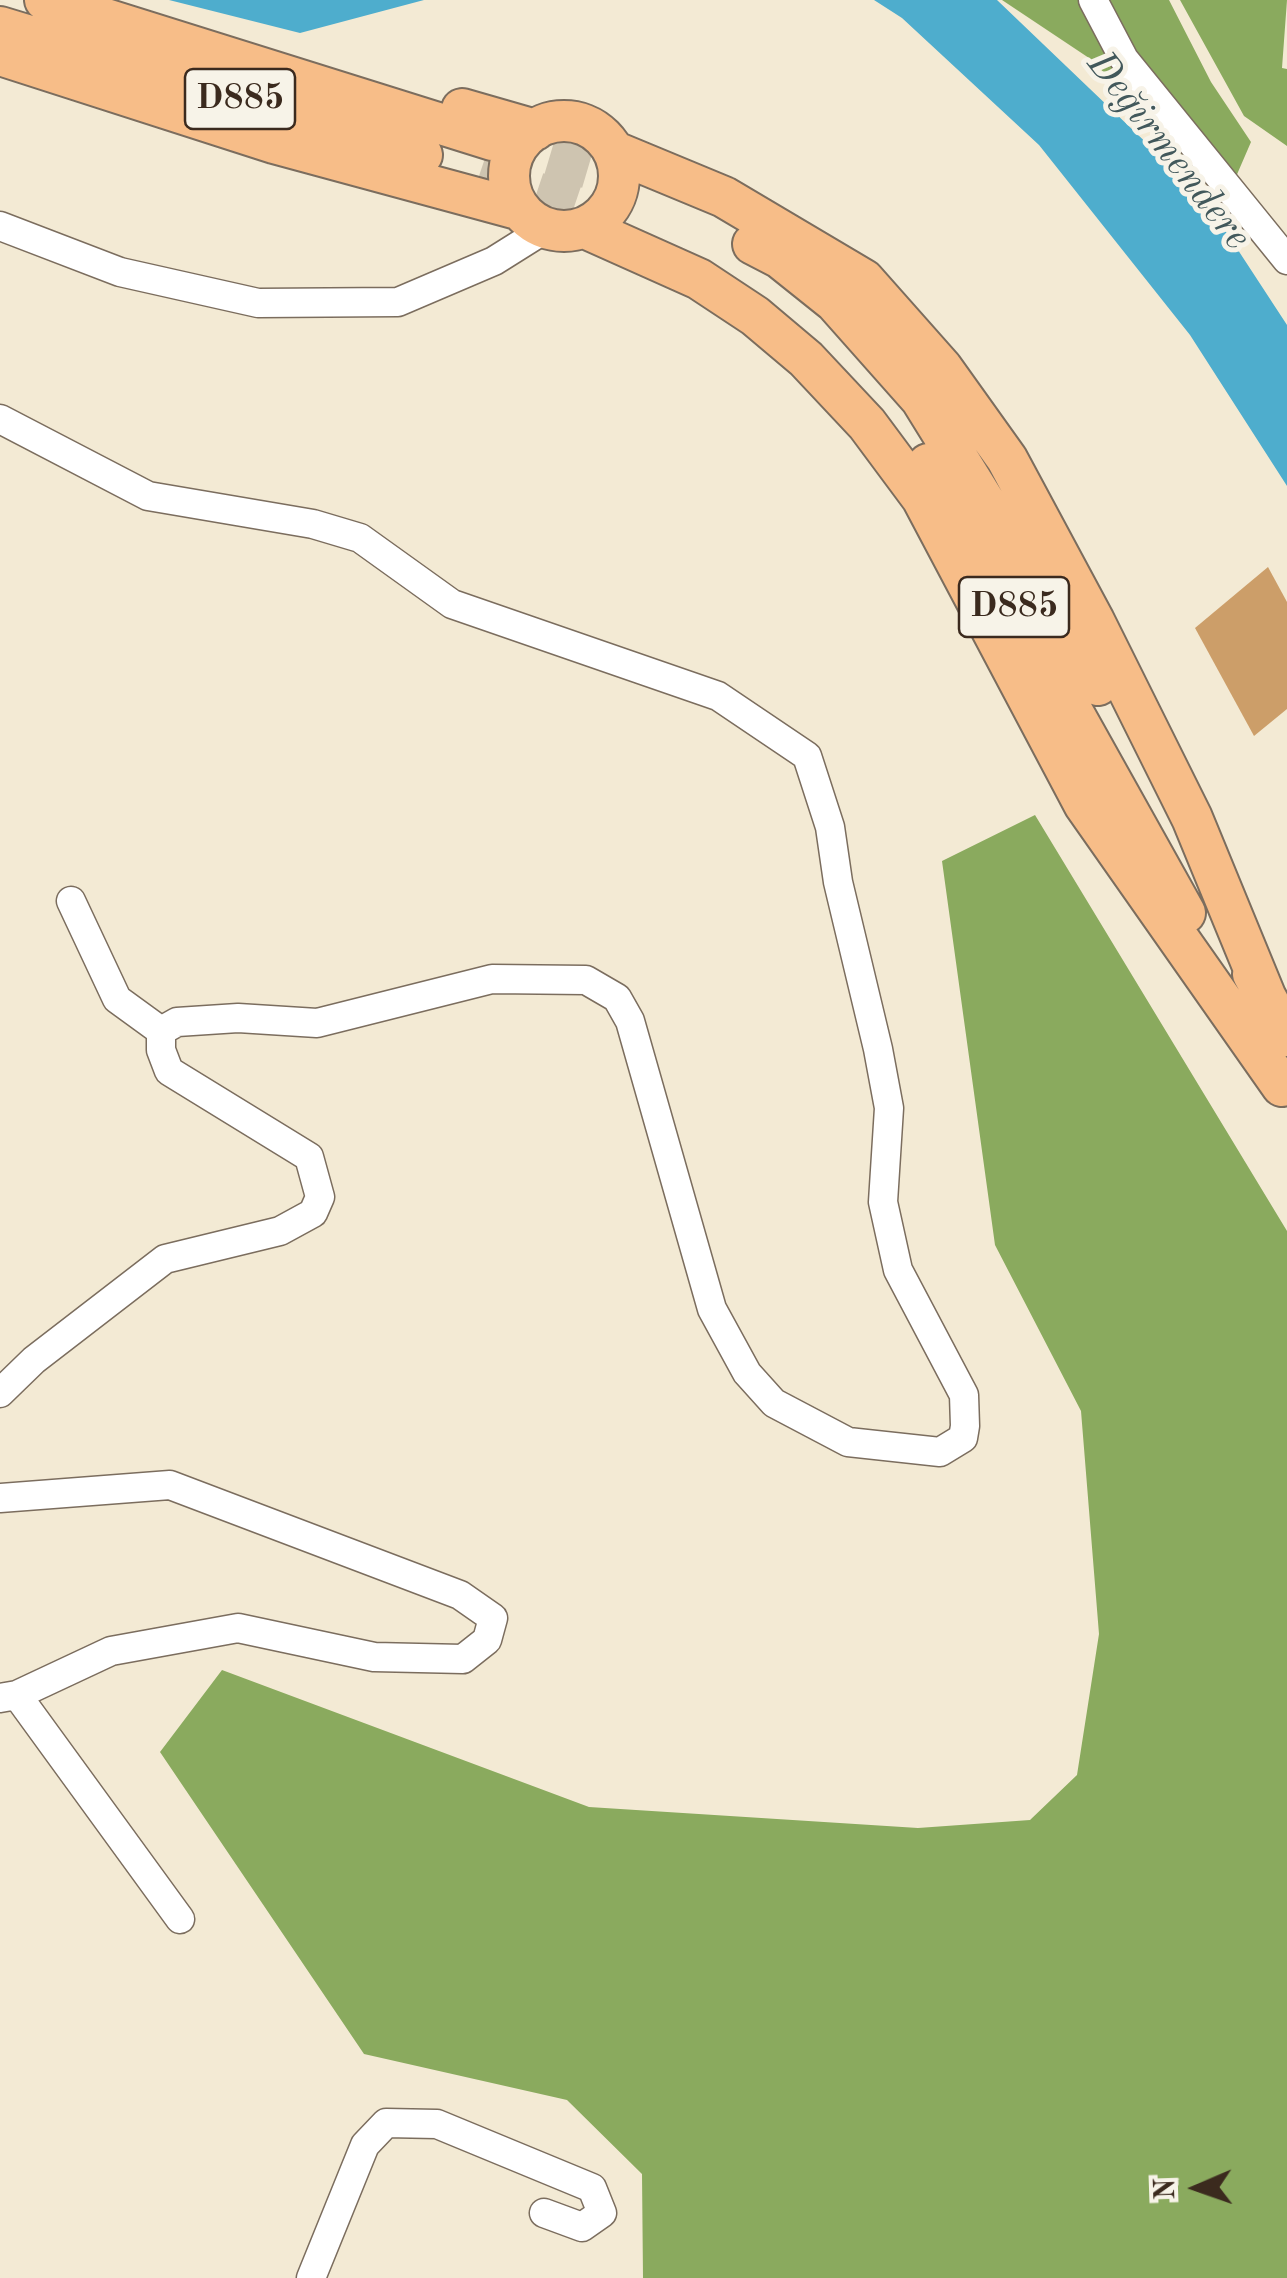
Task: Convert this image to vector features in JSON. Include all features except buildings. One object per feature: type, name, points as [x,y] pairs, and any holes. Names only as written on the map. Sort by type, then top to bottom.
[{"type":"highway","name":"D885","points":[[0,26],[486,157],[46,0]]},
{"type":"highway","points":[[117,0],[328,70],[535,130]]},
{"type":"highway","points":[[0,55],[274,142],[550,222],[699,280],[755,316],[806,359],[867,424],[922,498],[1084,804],[1284,1091]]},
{"type":"highway","points":[[578,123],[604,139],[613,151],[618,166],[616,196],[598,220],[550,222],[510,182],[510,167],[523,140],[548,124],[578,123]]},
{"type":"highway","points":[[613,151],[724,197],[864,280],[942,368],[1007,459],[1094,621],[1192,818],[1266,998]]},
{"type":"highway","name":"D885","points":[[640,184],[780,258],[835,302],[921,399],[1080,651],[1287,1036]]},
{"type":"highway","name":"D885","points":[[625,222],[714,266],[785,312],[885,406],[951,494],[1284,1091]]},
{"type":"street","points":[[1093,0],[1124,59],[1287,260]]},
{"type":"street","points":[[0,226],[120,272],[258,303],[398,302],[494,261],[550,222]]},
{"type":"street","points":[[0,419],[148,496],[312,524],[360,538],[452,604],[718,696],[807,756],[830,826],[838,882],[889,1108],[882,1158],[883,1202],[894,1253],[898,1270],[964,1395],[963,1438],[940,1452],[848,1442],[774,1404],[747,1373],[712,1309],[630,1021],[617,998],[586,980],[492,979],[317,1023],[223,1019],[178,1022],[162,1032]]},
{"type":"street","points":[[71,901],[117,999],[162,1032]]},
{"type":"street","points":[[0,1393],[34,1360],[164,1259],[280,1231],[314,1213],[320,1197],[309,1158],[170,1071],[161,1050],[162,1032]]},
{"type":"street","points":[[0,1498],[170,1485],[460,1595],[493,1618],[487,1640],[462,1660],[374,1657],[238,1628],[111,1651],[8,1696],[180,1919]]},
{"type":"street","points":[[311,2278],[365,2145],[386,2123],[437,2124],[575,2180],[592,2188],[602,2213],[582,2228],[544,2213]]},
{"type":"green space","points":[[1002,0],[1169,0],[1211,82],[1251,142],[1235,179],[1182,155],[1092,60]]},
{"type":"green space","points":[[1180,0],[1287,0],[1282,68],[1287,69],[1287,146],[1244,116]]},
{"type":"green space","points":[[1035,815],[1287,1231],[1287,2278],[643,2278],[642,2174],[567,2100],[364,2054],[160,1752],[222,1670],[589,1807],[918,1828],[1030,1820],[1077,1775],[1099,1634],[1081,1411],[995,1245],[942,861]]},
{"type":"water","points":[[169,0],[424,0],[300,33]]},
{"type":"water","name":"Değirmendere","points":[[874,0],[997,0],[1204,198],[1287,325],[1287,486],[1190,335],[1039,145],[902,18]]},
{"type":"tunnel","points":[[492,140],[640,184]]},
{"type":"tunnel","points":[[480,173],[625,222]]}]
